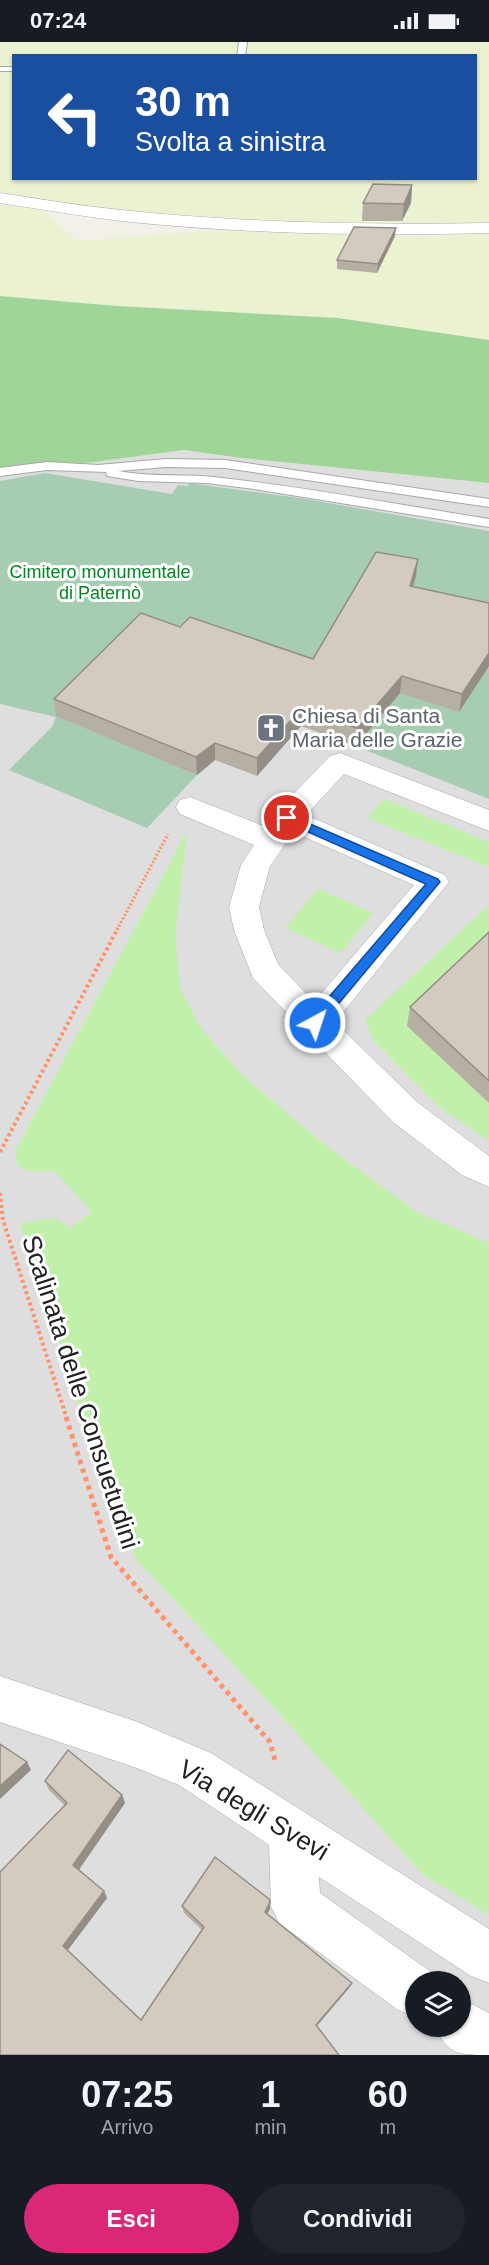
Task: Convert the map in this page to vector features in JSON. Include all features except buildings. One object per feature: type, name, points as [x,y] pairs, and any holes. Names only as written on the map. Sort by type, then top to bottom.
[{"type":"street","points":[[0,198],[134,218],[352,230],[489,228]]},
{"type":"street","points":[[489,821],[339,762],[280,830],[256,865],[244,907],[249,930],[264,970],[405,1112],[474,1165],[489,1172]]},
{"type":"street","points":[[190,807],[280,830],[434,882],[315,1023]]},
{"type":"street","name":"Via degli Svevi","points":[[0,1699],[135,1744],[195,1769],[489,1958]]},
{"type":"street","points":[[293,1832],[296,1906],[405,1984]]},
{"type":"street","points":[[471,2032],[489,2044]]},
{"type":"lane","points":[[0,472],[47,466],[98,469],[166,463],[225,464],[486,502]]},
{"type":"lane","points":[[98,469],[128,478],[196,478],[242,483],[489,523]]},
{"type":"path","points":[[0,1152],[168,832],[190,807]]},
{"type":"path","name":"Scalinata delle Consuetudini","points":[[0,1193],[3,1220],[111,1557],[270,1742],[293,1832]]},
{"type":"shaded area","points":[[184,450],[241,458],[489,483],[489,2055],[0,2055],[0,469],[40,462],[87,463]]},
{"type":"green space","points":[[0,42],[489,42],[489,226],[371,228],[140,214],[0,192]]},
{"type":"green space","points":[[0,205],[43,210],[77,241],[206,231],[410,237],[489,234],[489,340],[338,318],[117,306],[0,296]]},
{"type":"green space","points":[[0,296],[117,306],[338,318],[489,340],[489,483],[241,458],[184,450],[87,463],[40,462],[0,469]]},
{"type":"green space","name":"Cimitero monumentale di Paternò","points":[[45,473],[172,494],[178,485],[188,486],[189,483],[299,498],[489,531],[489,799],[325,734],[279,673],[208,766],[147,828],[9,770],[52,727],[56,717],[0,704],[0,481]]},
{"type":"green space","points":[[384,799],[489,842],[489,867],[367,818]]},
{"type":"green space","points":[[187,831],[175,936],[180,987],[200,1027],[243,1076],[329,1148],[417,1212],[489,1243],[489,1915],[422,1874],[275,1709],[137,1560],[108,1498],[20,1223],[56,1218],[70,1228],[92,1212],[55,1171],[30,1171],[18,1166],[15,1151]]},
{"type":"green space","points":[[318,889],[373,913],[341,953],[285,928]]},
{"type":"green space","points":[[489,905],[489,947],[407,1026],[489,1103],[489,1141],[439,1107],[374,1041],[365,1020]]},
{"type":"place","name":"Chiesa di Santa Maria delle Grazie","points":[[271,728]]},
{"type":"route","points":[[287,818],[434,882],[315,1023]]}]
